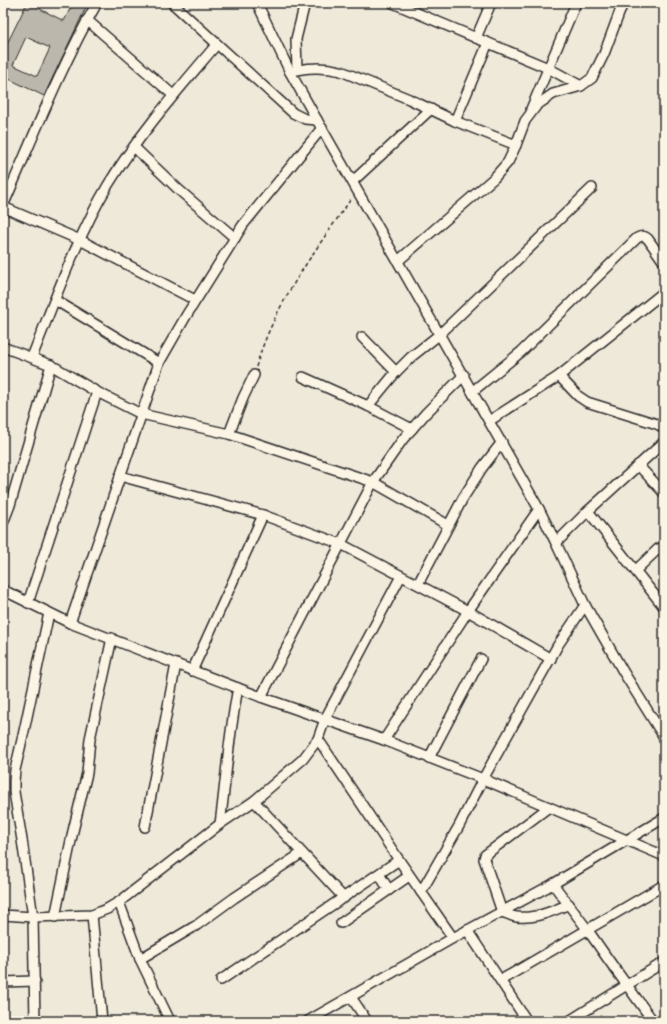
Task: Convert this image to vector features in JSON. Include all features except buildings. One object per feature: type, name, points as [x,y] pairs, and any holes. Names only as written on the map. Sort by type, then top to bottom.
[{"type":"street","points":[[96,3],[40,118],[3,207],[80,240],[196,300]]},
{"type":"street","points":[[172,3],[293,114],[319,124]]},
{"type":"street","points":[[256,3],[294,71],[319,124],[464,375],[539,509],[585,605],[624,673],[664,737]]},
{"type":"street","points":[[294,71],[296,39],[305,3]]},
{"type":"street","points":[[393,3],[409,6],[476,38],[548,68],[581,86]]},
{"type":"street","points":[[476,38],[491,3]]},
{"type":"street","points":[[398,261],[494,178],[508,162],[576,3]]},
{"type":"street","points":[[525,122],[537,105],[546,98],[553,94],[581,86],[592,78],[604,54],[623,3]]},
{"type":"street","points":[[87,20],[173,95]]},
{"type":"street","points":[[455,121],[488,43]]},
{"type":"street","points":[[32,358],[80,240],[108,185],[173,95],[217,44]]},
{"type":"street","points":[[294,71],[329,69],[341,71],[409,99],[455,121],[516,145]]},
{"type":"street","points":[[353,181],[430,110]]},
{"type":"street","points":[[70,623],[158,363],[234,238],[319,124]]},
{"type":"street","points":[[134,147],[179,190],[234,238]]},
{"type":"street","points":[[368,406],[396,372],[416,353],[440,334],[592,188]]},
{"type":"street","points":[[473,391],[521,352],[551,325],[637,238],[641,236],[646,237],[664,262]]},
{"type":"street","points":[[489,421],[559,376],[664,292]]},
{"type":"street","points":[[55,300],[158,363]]},
{"type":"street","points":[[362,337],[396,372]]},
{"type":"street","points":[[3,348],[51,365],[97,392],[140,414],[229,434],[373,482],[448,526]]},
{"type":"street","points":[[3,523],[51,365]]},
{"type":"street","points":[[229,434],[254,375]]},
{"type":"street","points":[[261,697],[373,482],[412,429],[464,375]]},
{"type":"street","points":[[559,376],[578,396],[587,402],[662,425]]},
{"type":"street","points":[[303,377],[368,406],[412,429]]},
{"type":"street","points":[[28,603],[97,392]]},
{"type":"street","points":[[418,584],[470,486],[502,442]]},
{"type":"street","points":[[556,542],[664,442]]},
{"type":"street","points":[[638,466],[664,493]]},
{"type":"street","points":[[120,476],[264,515],[342,544],[468,611],[551,659]]},
{"type":"street","points":[[384,740],[468,611],[539,509]]},
{"type":"street","points":[[588,511],[664,607]]},
{"type":"street","points":[[192,671],[264,515]]},
{"type":"street","points":[[636,570],[658,549],[664,547]]},
{"type":"street","points":[[3,915],[55,917],[92,915],[107,909],[119,902],[220,824],[254,801],[303,759],[318,739],[325,719],[401,576]]},
{"type":"street","points":[[3,590],[70,623],[261,697],[384,740],[483,779],[664,856]]},
{"type":"street","points":[[421,892],[459,826],[483,779],[558,645],[585,605]]},
{"type":"street","points":[[35,1021],[33,917],[14,792],[14,781],[15,770],[49,613]]},
{"type":"street","points":[[55,917],[87,773],[90,739],[112,638]]},
{"type":"street","points":[[429,758],[481,659]]},
{"type":"street","points":[[145,827],[176,664]]},
{"type":"street","points":[[220,824],[233,713],[238,688]]},
{"type":"street","points":[[318,739],[398,860],[453,938]]},
{"type":"street","points":[[254,801],[344,898]]},
{"type":"street","points":[[502,912],[484,859],[485,855],[549,807]]},
{"type":"street","points":[[308,1021],[467,930],[553,884],[664,818]]},
{"type":"street","points":[[140,959],[197,925],[234,898],[302,853]]},
{"type":"street","points":[[222,980],[398,860]]},
{"type":"street","points":[[379,874],[389,890]]},
{"type":"street","points":[[341,923],[409,876]]},
{"type":"street","points":[[553,884],[588,929],[653,1021]]},
{"type":"street","points":[[501,980],[664,885]]},
{"type":"street","points":[[119,902],[140,959],[170,1021]]},
{"type":"street","points":[[502,912],[516,917],[534,916],[553,911],[569,904]]},
{"type":"street","points":[[92,915],[102,1021]]},
{"type":"street","points":[[467,930],[527,1021]]},
{"type":"street","points":[[570,1021],[664,962]]},
{"type":"street","points":[[3,982],[35,981]]},
{"type":"street","points":[[351,997],[367,1021]]},
{"type":"path","points":[[254,375],[271,327],[284,302],[303,268],[357,190]]}]
